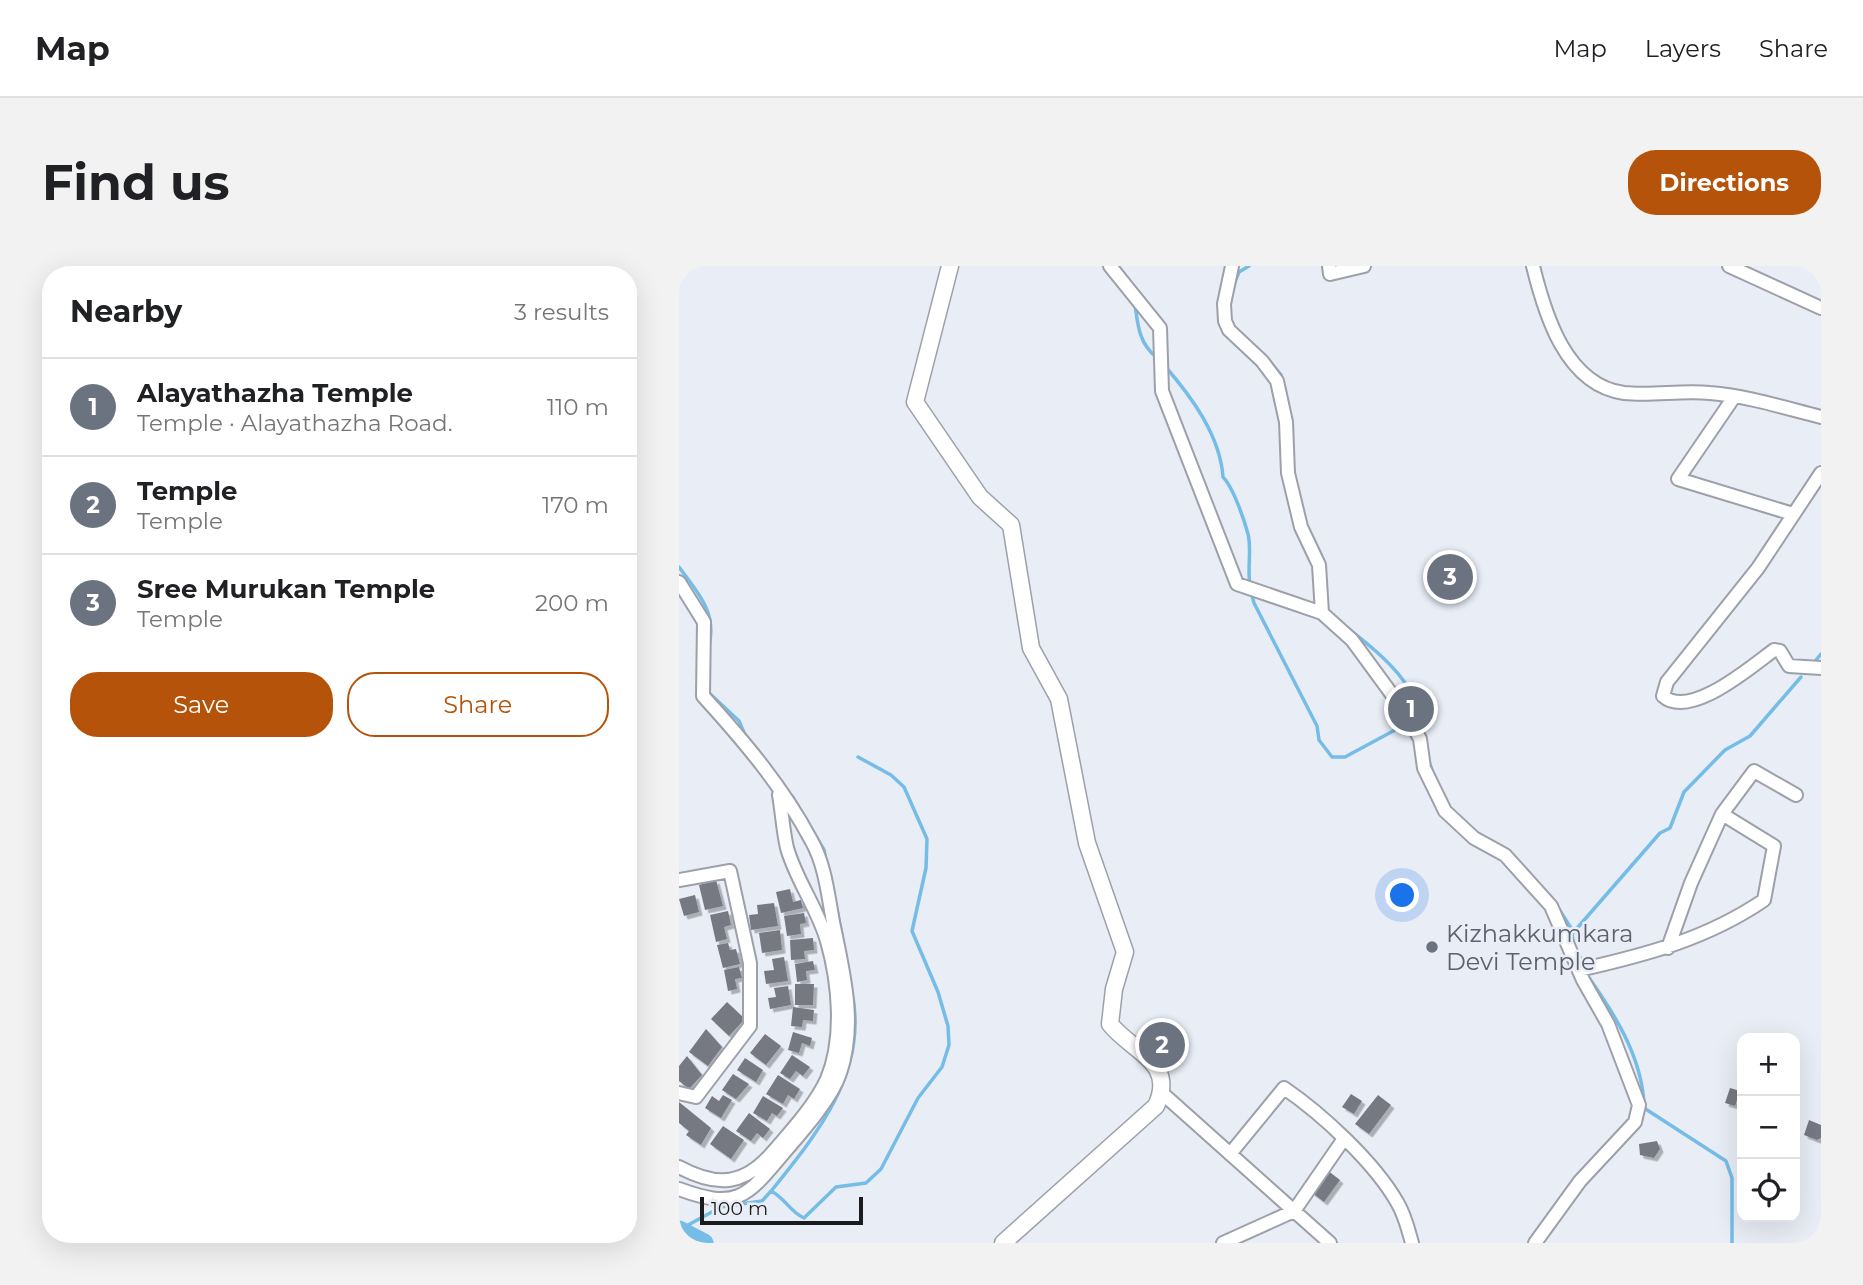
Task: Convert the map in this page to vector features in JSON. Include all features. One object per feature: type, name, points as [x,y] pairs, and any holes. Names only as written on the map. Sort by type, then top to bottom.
[{"type":"main road","points":[[950,266],[915,402],[922,416],[981,497],[1011,525],[1031,648],[1059,699],[1087,843],[1125,952],[1114,989],[1110,1024],[1122,1039],[1145,1053],[1158,1068],[1162,1093],[1156,1106],[1003,1243]]},
{"type":"street","points":[[1110,266],[1160,328],[1162,391],[1237,584],[1322,613],[1352,640],[1420,739],[1424,768],[1444,809],[1473,838],[1505,855],[1525,880],[1552,906],[1579,970],[1608,1024],[1639,1105],[1639,1113],[1580,1181],[1535,1243]]},
{"type":"street","points":[[1232,266],[1224,304],[1225,321],[1229,330],[1262,361],[1277,381],[1286,422],[1288,474],[1301,527],[1319,565],[1322,613]]},
{"type":"street","points":[[1329,266],[1330,274],[1364,266]]},
{"type":"street","points":[[1533,266],[1540,296],[1557,335],[1581,373],[1591,383],[1623,393],[1708,392],[1821,417]]},
{"type":"street","points":[[1729,266],[1821,308]]},
{"type":"street","points":[[1734,397],[1678,479],[1793,514]]},
{"type":"street","points":[[1821,473],[1758,568],[1667,682],[1663,696],[1681,701],[1713,693],[1774,650],[1780,651],[1789,666],[1821,668]]},
{"type":"street","points":[[679,582],[704,622],[703,696],[749,747],[812,841],[825,880],[847,995],[844,1055],[839,1076],[803,1131],[744,1196],[728,1199],[679,1189]]},
{"type":"street","points":[[1668,948],[1691,883],[1722,814],[1754,771],[1796,795]]},
{"type":"street","points":[[679,1167],[724,1182],[743,1178],[759,1169],[814,1100],[833,1061],[837,1040],[837,1013],[827,941],[787,848],[779,791]]},
{"type":"street","points":[[1579,970],[1668,948],[1733,921],[1764,900],[1774,846],[1722,814]]},
{"type":"street","points":[[679,880],[730,871],[750,963],[750,1026],[696,1097],[679,1093]]},
{"type":"street","points":[[1230,1154],[1284,1088],[1309,1107],[1343,1140],[1397,1201],[1412,1243]]},
{"type":"street","points":[[1162,1093],[1330,1243]]},
{"type":"street","points":[[1223,1243],[1294,1211],[1343,1140]]},
{"type":"building","points":[[716,880],[723,906],[705,910],[699,885]]},
{"type":"building","points":[[790,889],[793,902],[801,900],[803,908],[781,913],[776,892]]},
{"type":"building","points":[[695,895],[699,912],[684,916],[679,899]]},
{"type":"building","points":[[774,903],[778,926],[751,930],[749,915],[758,914],[757,905]]},
{"type":"building","points":[[728,911],[731,925],[724,927],[727,939],[716,942],[710,915]]},
{"type":"building","points":[[804,913],[806,923],[800,924],[801,934],[787,936],[784,916]]},
{"type":"building","points":[[780,930],[782,950],[762,953],[759,933]]},
{"type":"building","points":[[813,938],[814,950],[804,951],[805,959],[791,960],[790,940]]},
{"type":"building","points":[[728,943],[730,950],[736,949],[740,964],[723,968],[717,945]]},
{"type":"building","points":[[784,957],[788,981],[766,984],[764,971],[774,970],[772,959]]},
{"type":"building","points":[[813,961],[815,970],[806,971],[807,980],[797,982],[795,964]]},
{"type":"building","points":[[739,967],[742,978],[735,979],[737,989],[728,991],[724,970]]},
{"type":"building","points":[[795,984],[814,984],[813,1005],[795,1005]]},
{"type":"building","points":[[788,986],[791,1005],[770,1009],[768,998],[776,997],[774,988]]},
{"type":"building","points":[[727,1002],[745,1019],[729,1036],[711,1019]]},
{"type":"building","points":[[793,1007],[814,1010],[813,1021],[803,1020],[802,1027],[791,1026]]},
{"type":"building","points":[[706,1029],[722,1047],[708,1066],[689,1052]]},
{"type":"building","points":[[793,1032],[812,1038],[810,1046],[802,1043],[799,1053],[788,1050]]},
{"type":"building","points":[[765,1034],[781,1046],[766,1065],[750,1053]]},
{"type":"building","points":[[1158,1035],[1170,1039],[1165,1055],[1153,1050]]},
{"type":"building","points":[[792,1055],[810,1067],[803,1076],[796,1071],[790,1079],[780,1073]]},
{"type":"building","points":[[687,1056],[702,1075],[689,1089],[679,1081],[679,1066]]},
{"type":"building","points":[[745,1058],[763,1070],[756,1082],[737,1070]]},
{"type":"building","points":[[733,1074],[749,1084],[736,1099],[722,1090]]},
{"type":"building","points":[[778,1075],[800,1089],[794,1099],[788,1095],[783,1104],[766,1094]]},
{"type":"building","points":[[1730,1088],[1737,1090],[1735,1106],[1725,1103]]},
{"type":"building","points":[[1351,1094],[1362,1101],[1354,1114],[1342,1107]]},
{"type":"building","points":[[723,1095],[732,1100],[721,1118],[705,1108],[712,1096],[719,1101]]},
{"type":"building","points":[[1378,1095],[1391,1105],[1369,1134],[1355,1124]]},
{"type":"building","points":[[763,1096],[783,1108],[777,1116],[772,1113],[767,1121],[753,1113]]},
{"type":"building","points":[[679,1102],[711,1128],[701,1145],[686,1135],[689,1131],[679,1123]]},
{"type":"building","points":[[749,1113],[770,1129],[763,1138],[757,1133],[751,1141],[736,1131]]},
{"type":"building","points":[[1809,1120],[1821,1125],[1821,1138],[1817,1140],[1804,1135]]},
{"type":"building","points":[[723,1126],[744,1140],[731,1159],[710,1144]]},
{"type":"building","points":[[1657,1141],[1660,1149],[1654,1158],[1640,1155],[1639,1144]]},
{"type":"building","points":[[1327,1170],[1340,1180],[1324,1202],[1311,1192]]},
{"type":"waterway","points":[[1118,266],[1125,275]]},
{"type":"waterway","points":[[1234,284],[1239,272],[1249,266]]},
{"type":"waterway","points":[[1135,305],[1143,340],[1156,357]]},
{"type":"waterway","points":[[1267,359],[1281,375],[1289,411]]},
{"type":"waterway","points":[[1164,365],[1203,417],[1216,446],[1223,477],[1234,495],[1248,534],[1250,585]]},
{"type":"waterway","points":[[1292,457],[1295,480]]},
{"type":"waterway","points":[[1309,531],[1321,555]]},
{"type":"waterway","points":[[679,567],[699,594],[708,613],[711,634],[709,646]]},
{"type":"waterway","points":[[1251,592],[1254,603],[1317,726],[1319,740],[1332,757],[1345,757],[1408,723]]},
{"type":"waterway","points":[[1340,622],[1383,658],[1406,684],[1420,715],[1423,734]]},
{"type":"waterway","points":[[1816,660],[1821,654]]},
{"type":"waterway","points":[[1572,934],[1660,833],[1670,828],[1684,792],[1725,750],[1750,736],[1801,677]]},
{"type":"waterway","points":[[707,691],[739,721],[745,735]]},
{"type":"waterway","points":[[679,1230],[721,1207],[762,1201],[771,1191],[804,1218],[836,1187],[866,1183],[881,1169],[918,1098],[942,1067],[949,1045],[948,1026],[938,992],[912,931],[926,868],[927,839],[904,787],[891,775],[858,757]]},
{"type":"waterway","points":[[1428,759],[1435,778]]},
{"type":"waterway","points":[[792,796],[824,850],[826,860]]},
{"type":"waterway","points":[[1555,903],[1571,928],[1574,946]]},
{"type":"waterway","points":[[836,905],[842,935]]},
{"type":"waterway","points":[[1587,975],[1625,1035],[1638,1068],[1644,1103]]},
{"type":"waterway","points":[[772,1190],[821,1125],[845,1077],[855,1026],[853,998]]},
{"type":"waterway","points":[[1644,1108],[1726,1161],[1732,1178],[1732,1243]]},
{"type":"waterway","points":[[679,1230],[704,1243]]},
{"type":"place","name":"Sree Murukan Temple","points":[[1450,577]]},
{"type":"place","name":"Alayathazha Temple","points":[[1411,709]]},
{"type":"place","name":"Kizhakkumkara Devi Temple","points":[[1432,947]]},
{"type":"place","name":"Temple","points":[[1162,1045]]}]
